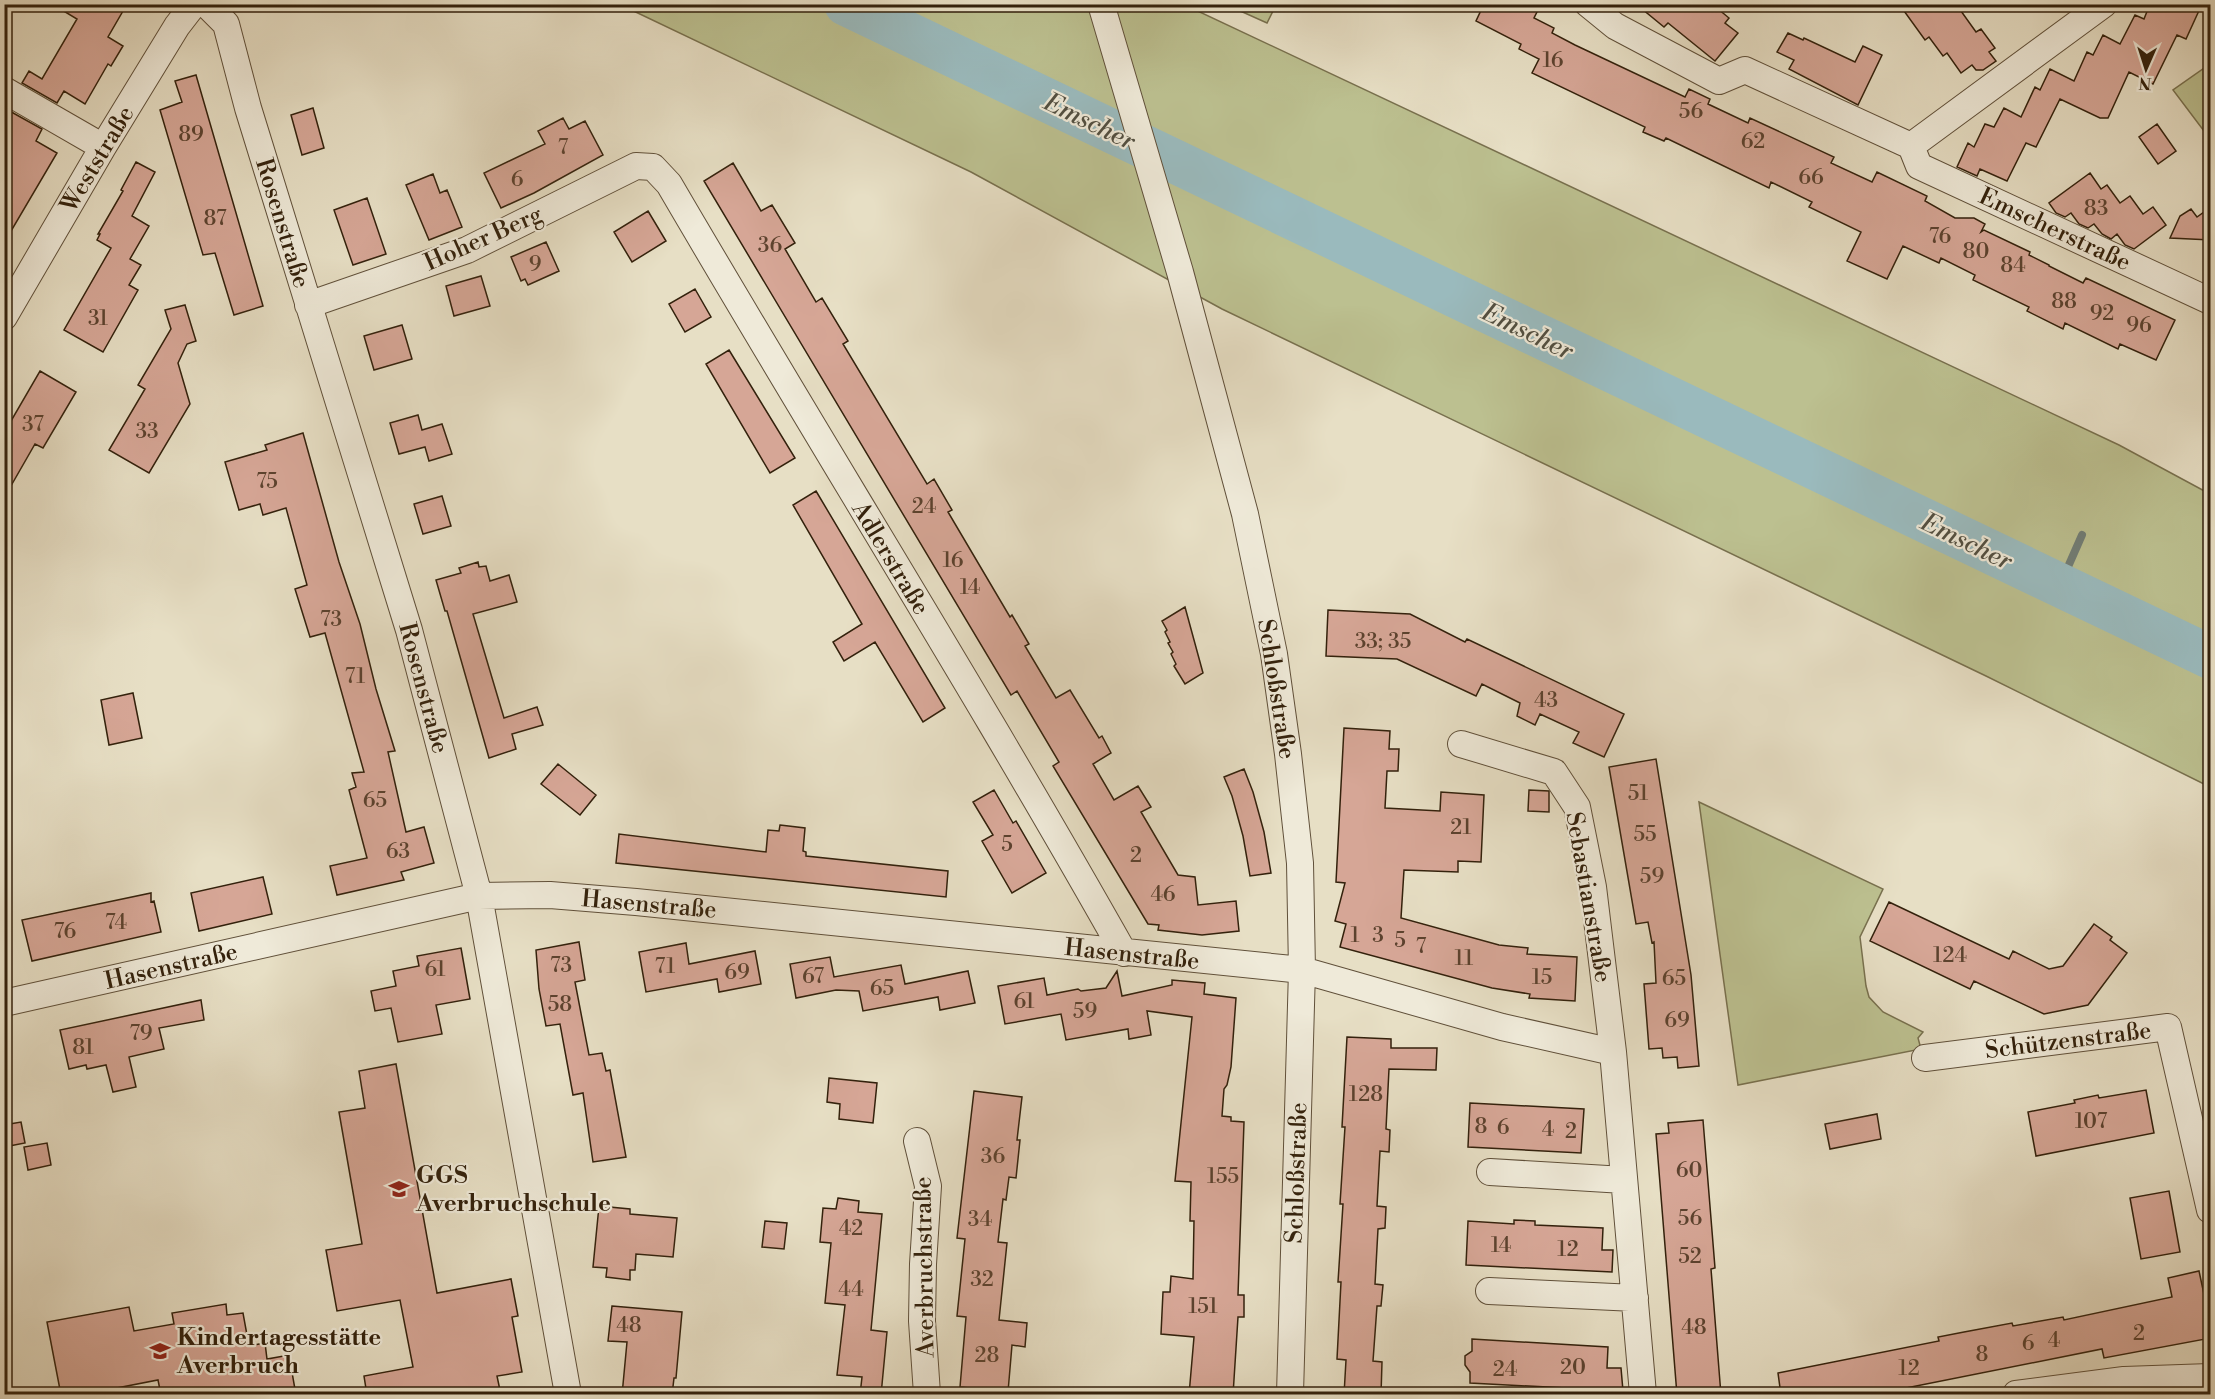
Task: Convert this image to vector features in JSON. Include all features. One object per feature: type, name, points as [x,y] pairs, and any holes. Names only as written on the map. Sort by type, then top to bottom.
[{"type":"street","name":"Weststraße","points":[[4,317],[103,147],[177,26],[194,4]]},
{"type":"street","name":"Rosenstraße","points":[[206,4],[226,24],[248,108],[409,630],[479,897],[568,1395]]},
{"type":"street","name":"Schloßstraße","points":[[1101,4],[1180,272],[1245,514],[1274,654],[1288,754],[1300,863],[1302,970],[1290,1395]]},
{"type":"street","points":[[1588,4],[1615,26],[1719,81],[1745,70],[1911,146],[2104,4]]},
{"type":"street","points":[[4,90],[103,147]]},
{"type":"street","name":"Emscherstraße","points":[[1911,146],[1919,166],[2211,301]]},
{"type":"street","name":"Hoher Berg","points":[[308,305],[467,250],[636,166],[653,166]]},
{"type":"street","name":"Adlerstraße","points":[[653,166],[669,184],[852,493],[1041,805],[1124,953]]},
{"type":"street","name":"Sebastianstraße","points":[[1461,744],[1554,772],[1577,807],[1593,887],[1613,1052],[1643,1395]]},
{"type":"street","name":"Hasenstraße","points":[[4,1004],[479,897],[550,895],[1302,970]]},
{"type":"street","points":[[1302,970],[1502,1027],[1613,1052]]},
{"type":"street","name":"Schützenstraße","points":[[1925,1058],[2168,1027],[2211,1210]]},
{"type":"street","name":"Averbruchstraße","points":[[917,1141],[928,1186],[922,1264],[922,1321],[927,1395]]},
{"type":"street","points":[[1490,1172],[1624,1180]]},
{"type":"street","points":[[1489,1291],[1635,1298]]},
{"type":"street","points":[[2016,1395],[2124,1380],[2211,1377]]},
{"type":"green space","points":[[621,5],[1185,5],[2119,445],[2210,494],[2210,787],[1986,676],[1222,309],[971,172]]},
{"type":"green space","points":[[1227,5],[1276,5],[1267,23]]},
{"type":"green space","points":[[2210,64],[2210,139],[2173,90]]},
{"type":"green space","points":[[1699,802],[1883,889],[1860,937],[1866,986],[1869,997],[1883,1012],[1923,1032],[1918,1038],[1921,1049],[1738,1085]]},
{"type":"building","points":[[52,4],[127,4],[108,37],[123,46],[111,66],[108,64],[85,104],[64,91],[57,103],[22,83],[29,71],[42,79],[77,19]]},
{"type":"building","points":[[1484,4],[1541,4],[1534,18],[1554,28],[1552,33],[1575,45],[1685,97],[1689,89],[1710,99],[1708,104],[1748,123],[1750,118],[1834,157],[1831,163],[1872,182],[1877,172],[1927,196],[1925,201],[1955,218],[1974,218],[1985,224],[1981,232],[1984,230],[2030,252],[2029,255],[2083,283],[2086,278],[2175,320],[2156,360],[2120,344],[2118,349],[2065,323],[2063,329],[2027,311],[2029,307],[1973,280],[1975,275],[1941,258],[1939,263],[1903,246],[1887,279],[1847,261],[1861,232],[1809,207],[1812,202],[1771,182],[1769,188],[1666,138],[1664,141],[1643,132],[1645,127],[1532,73],[1539,59],[1519,49],[1521,44],[1476,21]]},
{"type":"building","points":[[1636,4],[1712,4],[1729,18],[1725,23],[1738,33],[1715,61],[1668,23],[1664,27]]},
{"type":"building","points":[[1899,4],[1956,4],[1976,32],[1981,29],[1995,48],[1989,52],[1996,61],[1983,70],[1976,70],[1972,65],[1961,73],[1947,53],[1943,56],[1929,37],[1925,40]]},
{"type":"building","points":[[2150,4],[2202,4],[2186,39],[2177,35],[2153,84],[2129,72],[2108,118],[2100,118],[2060,99],[2036,147],[2026,143],[2007,181],[1980,169],[1977,176],[1957,167],[1968,143],[1974,147],[1985,124],[1994,127],[2004,108],[2021,117],[2035,87],[2040,90],[2050,69],[2074,81],[2087,52],[2093,55],[2103,35],[2120,44],[2135,15],[2144,19]]},
{"type":"building","points":[[1788,33],[1855,62],[1863,46],[1882,55],[1858,105],[1789,69],[1794,60],[1777,52]]},
{"type":"building","points":[[196,75],[263,306],[234,315],[215,253],[203,255],[160,110],[182,102],[175,81]]},
{"type":"building","points":[[313,108],[324,148],[302,155],[291,115]]},
{"type":"building","points":[[6,109],[42,129],[36,141],[57,153],[4,243],[4,111]]},
{"type":"building","points":[[563,118],[569,129],[585,121],[603,155],[534,193],[501,208],[484,173],[545,144],[538,131]]},
{"type":"building","points":[[2157,124],[2176,151],[2158,164],[2139,137]]},
{"type":"building","points":[[136,162],[155,172],[132,216],[149,226],[130,259],[141,265],[129,285],[138,290],[103,352],[64,330],[111,248],[97,240],[100,234],[98,234],[123,191],[121,190]]},
{"type":"building","points":[[733,163],[761,211],[772,205],[795,243],[785,249],[816,302],[822,298],[848,341],[843,344],[927,484],[934,479],[952,510],[948,512],[1010,617],[1012,615],[1029,644],[1025,646],[1056,698],[1070,690],[1099,738],[1102,736],[1111,753],[1093,764],[1114,800],[1138,786],[1151,807],[1141,812],[1178,875],[1195,877],[1198,905],[1236,901],[1239,931],[1202,935],[1158,930],[1159,925],[1148,924],[1053,766],[1059,762],[1017,691],[1011,695],[704,181]]},
{"type":"building","points":[[2090,173],[2101,189],[2107,185],[2120,203],[2130,196],[2143,214],[2153,207],[2166,225],[2134,249],[2125,245],[2117,234],[2111,239],[2102,234],[2094,224],[2088,228],[2079,224],[2071,213],[2065,217],[2056,213],[2049,203]]},
{"type":"building","points":[[433,174],[440,193],[447,190],[462,227],[429,240],[406,185]]},
{"type":"building","points":[[367,198],[386,254],[353,265],[334,210]]},
{"type":"building","points":[[2211,207],[2211,240],[2170,238],[2180,216],[2191,209],[2197,217]]},
{"type":"building","points":[[648,211],[666,241],[632,262],[614,232]]},
{"type":"building","points":[[546,242],[559,271],[528,285],[525,279],[521,281],[511,257]]},
{"type":"building","points":[[481,276],[490,306],[454,316],[446,286]]},
{"type":"building","points":[[695,289],[711,317],[685,332],[669,304]]},
{"type":"building","points":[[185,305],[196,341],[187,344],[178,363],[190,404],[149,473],[109,450],[145,389],[138,385],[171,329],[165,310]]},
{"type":"building","points":[[402,325],[412,359],[374,370],[364,336]]},
{"type":"building","points":[[729,350],[795,458],[770,473],[706,364]]},
{"type":"building","points":[[40,371],[76,392],[43,448],[35,444],[4,498],[4,433]]},
{"type":"building","points":[[418,415],[422,430],[442,424],[452,454],[429,461],[425,447],[399,454],[390,423]]},
{"type":"building","points":[[303,433],[395,751],[388,752],[406,832],[424,827],[434,863],[401,872],[404,880],[337,895],[330,866],[367,858],[349,790],[356,787],[352,773],[364,772],[325,633],[310,637],[295,589],[307,585],[286,508],[263,515],[260,504],[239,510],[225,462],[267,450],[265,445]]},
{"type":"building","points":[[816,491],[945,708],[923,722],[875,642],[844,661],[833,642],[862,624],[793,505]]},
{"type":"building","points":[[442,496],[451,526],[423,534],[414,504]]},
{"type":"building","points":[[478,562],[479,567],[486,566],[490,581],[509,575],[517,602],[473,614],[504,718],[537,707],[543,725],[512,734],[516,749],[489,758],[436,580],[461,573],[459,568]]},
{"type":"building","points":[[1185,607],[1203,673],[1185,684],[1174,666],[1176,664],[1171,654],[1173,652],[1162,621]]},
{"type":"building","points":[[1328,610],[1410,614],[1465,642],[1467,639],[1624,714],[1604,757],[1573,743],[1579,732],[1540,714],[1535,725],[1517,716],[1520,703],[1482,684],[1476,696],[1397,659],[1326,656]]},
{"type":"building","points":[[133,693],[142,738],[109,745],[101,700]]},
{"type":"building","points":[[1344,728],[1390,731],[1389,749],[1399,749],[1398,771],[1387,771],[1385,808],[1440,811],[1441,792],[1484,795],[1481,862],[1458,861],[1458,872],[1404,870],[1401,918],[1499,945],[1528,948],[1527,954],[1577,957],[1575,1001],[1529,998],[1530,994],[1492,988],[1340,947],[1346,924],[1335,921],[1345,883],[1336,882]]},
{"type":"building","points":[[1656,759],[1691,975],[1699,1066],[1678,1068],[1677,1057],[1663,1058],[1662,1048],[1649,1049],[1644,984],[1656,983],[1654,942],[1652,943],[1648,922],[1636,924],[1609,767]]},
{"type":"building","points":[[558,764],[596,795],[580,815],[541,784]]},
{"type":"building","points":[[1244,769],[1264,832],[1271,873],[1250,876],[1243,836],[1224,777]]},
{"type":"building","points":[[994,790],[1013,823],[1016,821],[1046,873],[1012,893],[982,841],[993,835],[973,802]]},
{"type":"building","points":[[1529,790],[1549,791],[1549,812],[1528,811]]},
{"type":"building","points":[[780,825],[805,828],[803,851],[806,852],[806,856],[948,871],[946,897],[616,863],[619,834],[766,852],[768,830],[779,831]]},
{"type":"building","points":[[263,877],[272,914],[199,931],[191,893]]},
{"type":"building","points":[[151,893],[151,902],[154,901],[161,932],[32,961],[22,920]]},
{"type":"building","points":[[1889,902],[2009,959],[2013,951],[2049,969],[2063,966],[2094,924],[2112,937],[2110,940],[2127,953],[2088,1005],[2044,1014],[1974,981],[1970,989],[1870,941]]},
{"type":"building","points":[[579,942],[585,980],[575,982],[589,1055],[602,1053],[606,1071],[610,1070],[626,1157],[593,1162],[583,1093],[573,1095],[560,1024],[546,1026],[539,989],[536,950]]},
{"type":"building","points":[[686,943],[689,964],[755,951],[761,984],[719,992],[717,979],[646,992],[639,952]]},
{"type":"building","points":[[461,948],[470,999],[436,1005],[442,1034],[398,1042],[391,1008],[375,1011],[371,991],[396,986],[393,971],[419,966],[417,956]]},
{"type":"building","points":[[830,957],[834,977],[901,965],[905,984],[968,971],[975,1003],[940,1010],[938,997],[863,1011],[859,991],[836,990],[796,998],[790,964]]},
{"type":"building","points":[[1117,971],[1122,996],[1172,985],[1172,980],[1205,983],[1204,994],[1236,998],[1231,1067],[1224,1089],[1222,1116],[1231,1117],[1231,1121],[1244,1122],[1238,1295],[1244,1295],[1244,1317],[1238,1317],[1233,1395],[1189,1395],[1194,1337],[1161,1334],[1163,1292],[1170,1292],[1171,1276],[1193,1279],[1194,1221],[1190,1221],[1191,1182],[1175,1181],[1192,1017],[1147,1011],[1151,1035],[1129,1039],[1128,1029],[1066,1040],[1061,1014],[1005,1024],[998,986],[1044,978],[1047,995],[1078,989],[1081,991],[1106,988]]},
{"type":"building","points":[[201,1000],[204,1020],[159,1028],[164,1049],[129,1057],[136,1087],[113,1092],[106,1065],[87,1069],[86,1065],[69,1069],[60,1030]]},
{"type":"building","points":[[1347,1037],[1391,1039],[1391,1048],[1437,1048],[1436,1070],[1389,1069],[1386,1129],[1390,1130],[1389,1152],[1380,1151],[1377,1206],[1386,1207],[1385,1228],[1378,1229],[1375,1284],[1383,1285],[1381,1306],[1377,1306],[1373,1361],[1382,1362],[1381,1395],[1344,1395],[1346,1360],[1337,1359],[1341,1282],[1338,1282],[1343,1204],[1340,1204],[1345,1127],[1342,1127]]},
{"type":"building","points":[[396,1064],[437,1293],[511,1279],[518,1316],[512,1317],[522,1372],[497,1376],[501,1395],[367,1395],[364,1376],[413,1367],[400,1300],[337,1311],[326,1250],[362,1244],[339,1112],[365,1108],[359,1071]]},
{"type":"building","points":[[829,1078],[877,1083],[873,1123],[839,1119],[840,1104],[827,1102]]},
{"type":"building","points":[[2146,1090],[2154,1133],[2036,1156],[2028,1112],[2075,1103],[2074,1100],[2098,1095],[2099,1098]]},
{"type":"building","points":[[974,1091],[1022,1097],[1017,1140],[1020,1140],[1016,1178],[1009,1177],[1006,1200],[1003,1199],[998,1242],[1007,1243],[999,1320],[1027,1323],[1025,1347],[1012,1345],[1008,1392],[960,1387],[966,1317],[957,1316],[965,1239],[957,1238]]},
{"type":"building","points":[[1470,1103],[1584,1109],[1581,1153],[1468,1147]]},
{"type":"building","points":[[1877,1114],[1881,1139],[1830,1149],[1825,1124]]},
{"type":"building","points":[[1703,1120],[1715,1268],[1711,1269],[1721,1395],[1677,1395],[1656,1134],[1669,1133],[1668,1123]]},
{"type":"building","points":[[21,1122],[25,1143],[4,1147],[4,1125]]},
{"type":"building","points":[[47,1143],[51,1165],[28,1170],[24,1147]]},
{"type":"building","points":[[2169,1191],[2180,1252],[2141,1259],[2130,1198]]},
{"type":"building","points":[[838,1198],[859,1201],[858,1212],[882,1214],[871,1330],[887,1332],[881,1395],[860,1395],[862,1377],[837,1375],[845,1305],[825,1303],[831,1243],[820,1242],[823,1208],[836,1209]]},
{"type":"building","points":[[599,1206],[630,1209],[630,1214],[677,1218],[673,1257],[636,1254],[635,1270],[630,1270],[630,1280],[606,1277],[607,1268],[593,1267]]},
{"type":"building","points":[[1514,1220],[1535,1221],[1535,1225],[1603,1228],[1602,1250],[1613,1250],[1612,1272],[1466,1265],[1468,1221],[1514,1224]]},
{"type":"building","points":[[765,1221],[787,1223],[784,1249],[762,1247]]},
{"type":"building","points":[[2199,1271],[2211,1327],[2211,1338],[2104,1358],[2102,1349],[1871,1395],[1781,1395],[1778,1373],[1939,1341],[1938,1337],[2012,1323],[2013,1326],[2063,1317],[2064,1320],[2172,1297],[2168,1278]]},
{"type":"building","name":"Kindertagesstätte Averbruch","points":[[226,1304],[227,1315],[243,1313],[249,1346],[265,1343],[267,1359],[289,1355],[296,1395],[161,1395],[158,1380],[81,1395],[61,1395],[47,1322],[129,1307],[134,1331],[174,1324],[172,1313]]},
{"type":"building","points":[[612,1306],[682,1312],[676,1378],[674,1378],[672,1395],[622,1395],[627,1342],[608,1341]]},
{"type":"building","points":[[1472,1339],[1608,1347],[1607,1368],[1621,1368],[1623,1391],[1470,1383],[1470,1372],[1465,1365],[1465,1356],[1472,1351]]},
{"type":"waterway","name":"Emscher","points":[[846,4],[2210,657]]},
{"type":"waterway","points":[[2060,585],[2082,535]]},
{"type":"place","name":"GGS Averbruchschule","points":[[399,1189]]},
{"type":"place","name":"Kindertagesstätte Averbruch","points":[[160,1351]]}]
